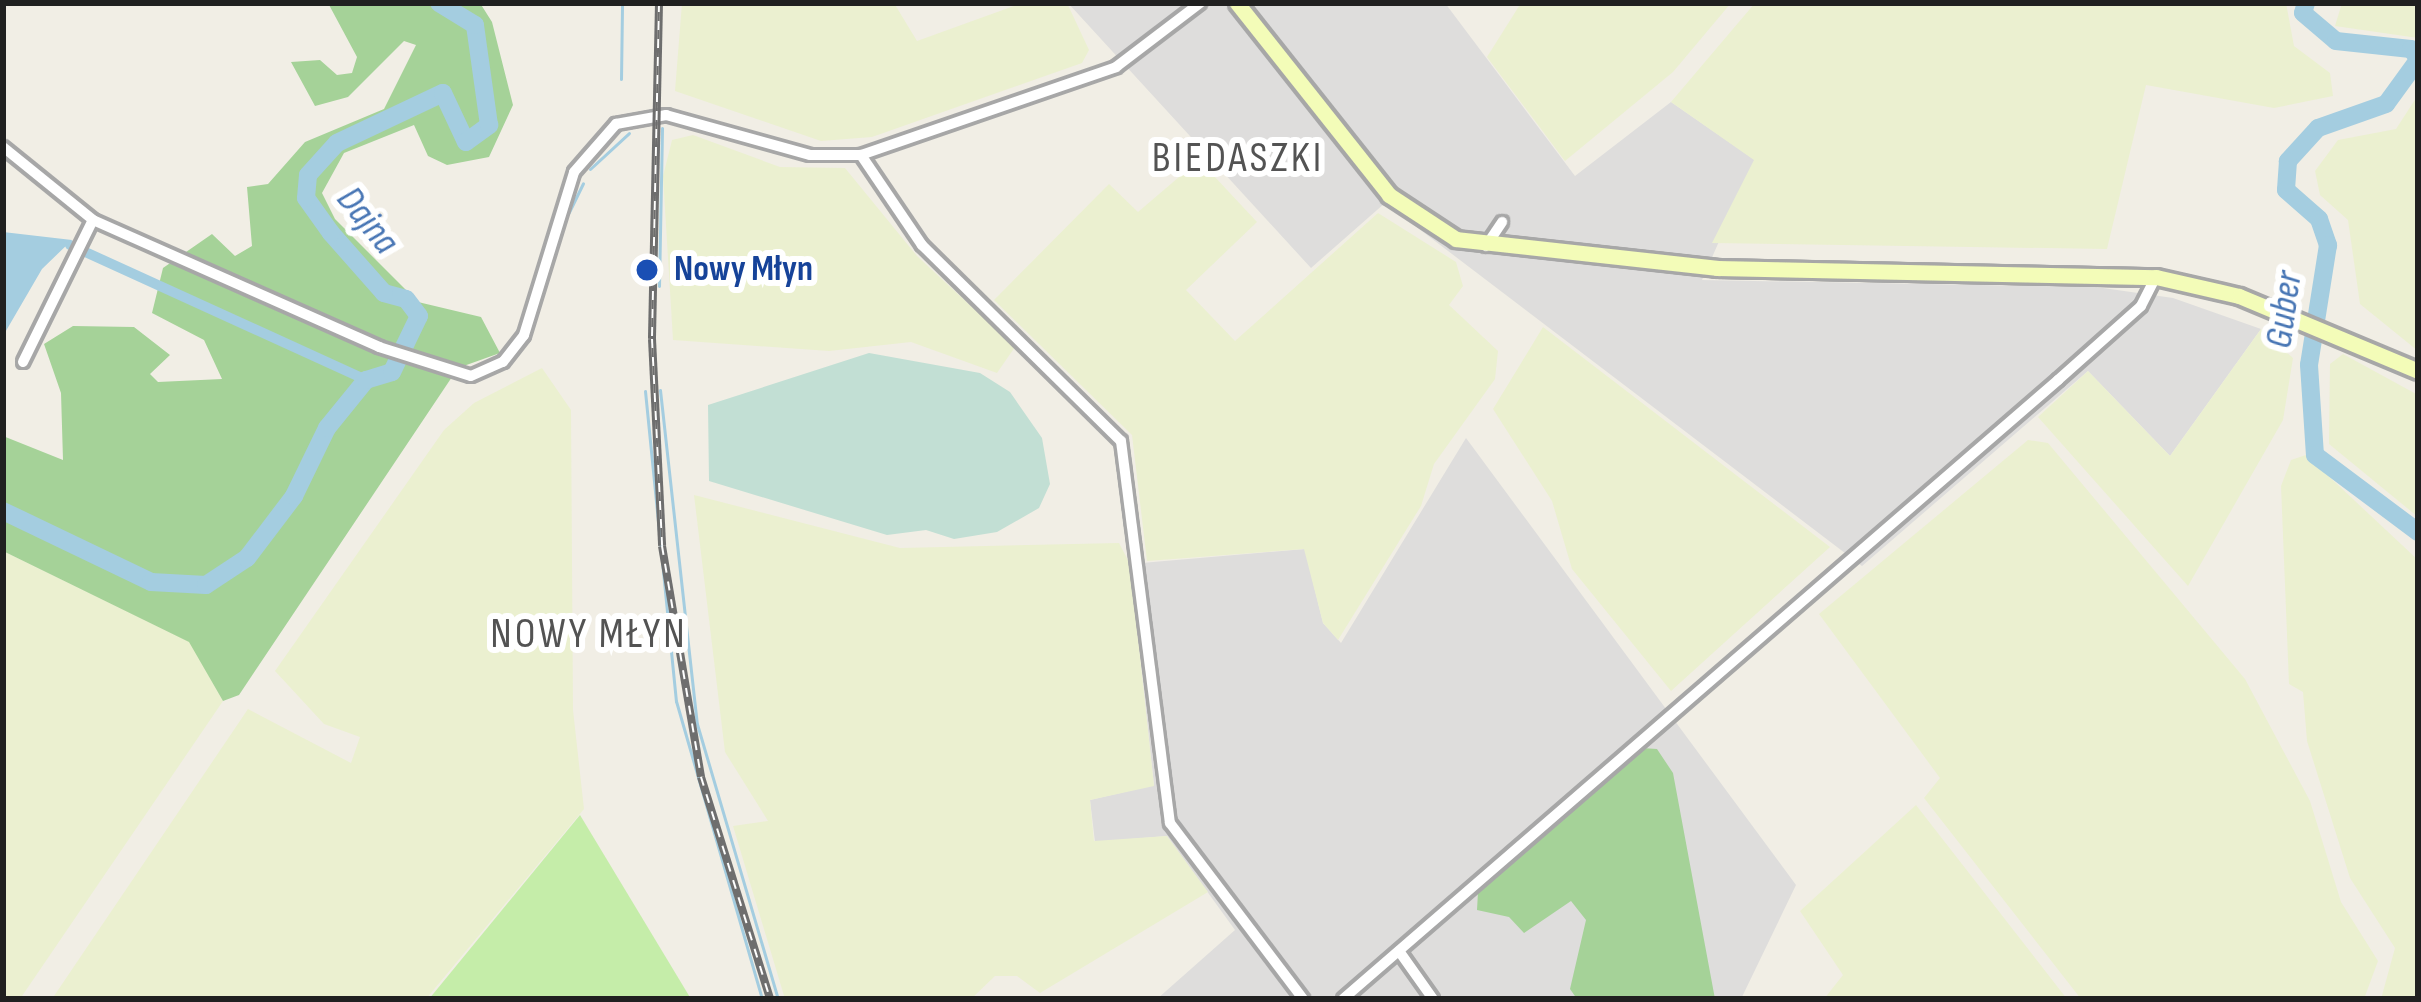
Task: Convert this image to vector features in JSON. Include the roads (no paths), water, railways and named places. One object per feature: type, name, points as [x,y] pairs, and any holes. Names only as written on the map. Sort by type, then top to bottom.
[{"type":"main road","points":[[1237,3],[1398,205],[1433,231],[1486,246],[1718,268],[2156,277],[2307,320],[2418,371]]},
{"type":"street","points":[[3,147],[94,220],[424,366],[471,376],[514,351],[577,166],[621,122],[671,115],[810,155],[861,154],[1116,67],[1200,3]]},
{"type":"street","points":[[861,154],[922,245],[1120,441],[1170,823],[1303,999]]},
{"type":"street","points":[[22,362],[85,246],[94,220]]},
{"type":"street","points":[[1486,246],[1502,222]]},
{"type":"street","points":[[1343,999],[2072,368],[2141,306],[2156,277]]},
{"type":"street","points":[[1399,951],[1432,999]]},
{"type":"water","points":[[3,232],[72,240],[42,269],[3,336]]},
{"type":"waterway","name":"Dajna","points":[[3,511],[151,582],[206,585],[247,558],[294,496],[327,428],[366,380],[392,372],[419,316],[406,299],[384,293],[331,233],[306,198],[308,175],[337,143],[443,93],[466,142],[489,125],[475,25],[439,3]]},
{"type":"waterway","points":[[621,79],[622,3]]},
{"type":"waterway","name":"Guber","points":[[2306,3],[2303,13],[2336,41],[2411,49],[2418,58]]},
{"type":"waterway","name":"Guber","points":[[2418,60],[2386,104],[2318,128],[2288,161],[2286,190],[2319,219],[2328,245],[2309,365],[2315,455],[2418,532]]},
{"type":"waterway","points":[[659,286],[662,128]]},
{"type":"waterway","points":[[590,169],[629,133]]},
{"type":"waterway","points":[[569,212],[583,183]]},
{"type":"waterway","points":[[70,245],[366,380]]},
{"type":"waterway","points":[[660,390],[697,724],[778,999]]},
{"type":"waterway","points":[[645,391],[676,701],[762,999]]},
{"type":"railway","points":[[659,3],[652,339],[662,546],[701,777],[770,999]]},
{"type":"place","name":"Nowy Młyn","points":[[647,270]]},
{"type":"district","name":"BIEDASZKI","points":[[1238,159]]},
{"type":"district","name":"NOWY MŁYN","points":[[589,635]]}]
